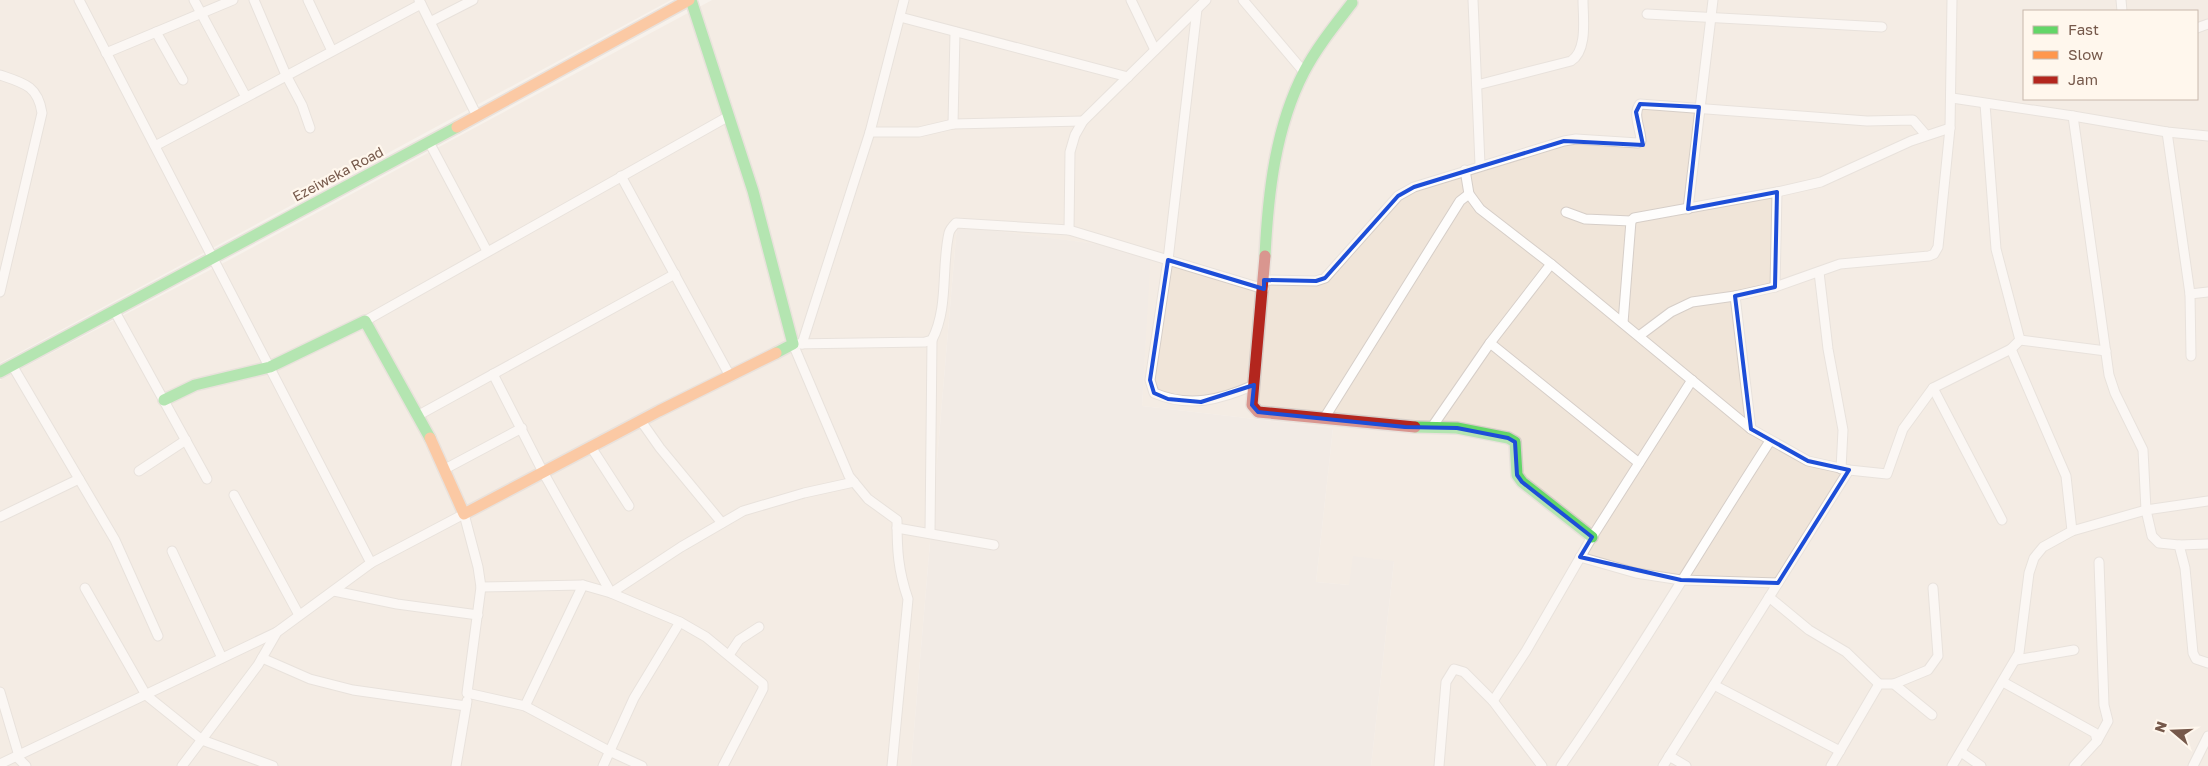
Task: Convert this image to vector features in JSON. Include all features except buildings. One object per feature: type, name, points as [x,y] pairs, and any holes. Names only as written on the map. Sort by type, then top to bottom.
[{"type":"street","points":[[79,0],[371,563]]},
{"type":"street","points":[[194,0],[246,97]]},
{"type":"street","points":[[106,53],[233,0]]},
{"type":"street","points":[[254,0],[286,76],[302,105],[310,128]]},
{"type":"street","points":[[308,0],[332,51]]},
{"type":"street","points":[[430,22],[473,0]]},
{"type":"street","points":[[690,0],[753,191],[798,344],[849,476],[868,499],[897,520],[897,555],[900,576],[908,598],[892,766]]},
{"type":"street","name":"Ezeiweka Road","points":[[0,372],[690,0]]},
{"type":"street","points":[[798,344],[870,132],[904,0]]},
{"type":"street","points":[[1131,0],[1155,50]]},
{"type":"street","points":[[1069,230],[1070,152],[1075,136],[1083,121],[1206,0]]},
{"type":"street","points":[[1243,0],[1304,72]]},
{"type":"street","points":[[1474,0],[1480,165]]},
{"type":"street","points":[[1476,84],[1571,61],[1577,57],[1581,50],[1583,0]]},
{"type":"street","points":[[1688,209],[1713,0]]},
{"type":"street","points":[[1640,336],[1680,305],[1775,287],[1840,264],[1934,254],[1938,247],[1950,128],[1952,98],[1952,0]]},
{"type":"street","points":[[155,146],[420,2],[477,116]]},
{"type":"street","points":[[1352,3],[1327,36],[1304,72],[1283,125],[1270,189],[1264,285],[1252,405],[1258,412],[1325,417],[1405,427],[1457,428],[1508,438],[1515,442],[1517,475],[1522,482],[1592,537]]},
{"type":"street","points":[[1197,9],[1168,260],[1150,380],[1154,393],[1168,399],[1201,402],[1228,396],[1254,384]]},
{"type":"street","points":[[1647,14],[1882,27]]},
{"type":"street","points":[[900,17],[1128,77]]},
{"type":"street","points":[[156,32],[184,80]]},
{"type":"street","points":[[953,124],[955,32]]},
{"type":"street","points":[[0,75],[22,82],[34,91],[40,102],[42,113],[0,292]]},
{"type":"street","points":[[1952,98],[2168,132],[2208,136]]},
{"type":"street","points":[[930,534],[932,340],[937,331],[944,290],[950,232],[956,223],[1069,230],[1168,260],[1264,285],[1316,281],[1325,278],[1404,192],[1480,165],[1576,139],[1638,143],[1641,141],[1641,136],[1636,112],[1640,104],[1867,121],[1913,120],[1926,135]]},
{"type":"street","points":[[1985,104],[1996,249],[2020,340]]},
{"type":"street","points":[[164,400],[195,385],[270,367],[365,320],[729,116]]},
{"type":"street","points":[[2073,116],[2109,375],[2115,393],[2143,450],[2146,510],[2152,536],[2159,543],[2179,545],[2208,544]]},
{"type":"street","points":[[870,132],[919,132],[953,124],[1083,121]]},
{"type":"street","points":[[1566,212],[1585,219],[1631,221],[1634,218],[1777,192],[1821,182],[1911,141],[1950,128]]},
{"type":"street","points":[[2168,132],[2190,294],[2191,356]]},
{"type":"street","points":[[429,142],[487,251]]},
{"type":"street","points":[[1465,170],[1469,194],[1480,209],[1624,323],[1751,429],[1808,461],[1845,470],[1886,474],[1899,436],[1933,388],[2011,349],[2020,340]]},
{"type":"street","points":[[622,176],[730,376]]},
{"type":"street","points":[[1775,287],[1777,192]]},
{"type":"street","points":[[1325,417],[1460,201],[1469,194]]},
{"type":"street","points":[[1624,323],[1631,221]]},
{"type":"street","points":[[1432,427],[1490,343],[1551,264]]},
{"type":"street","points":[[1663,766],[1778,583],[1845,470],[1843,430],[1828,349],[1819,272]]},
{"type":"street","points":[[417,416],[676,274]]},
{"type":"street","points":[[2190,294],[2208,292]]},
{"type":"street","points":[[1735,296],[1751,429]]},
{"type":"street","points":[[114,310],[207,479]]},
{"type":"street","points":[[365,320],[445,469],[464,514],[478,567],[481,587],[478,616],[456,766]]},
{"type":"street","points":[[0,764],[277,632],[371,563],[641,421],[798,344],[932,340]]},
{"type":"street","points":[[2020,340],[2106,351]]},
{"type":"street","points":[[1490,343],[1639,463]]},
{"type":"street","points":[[2011,349],[2066,476],[2072,531]]},
{"type":"street","points":[[12,366],[115,540],[158,636]]},
{"type":"street","points":[[493,374],[543,472],[611,594]]},
{"type":"street","points":[[1493,701],[1526,651],[1592,537],[1692,380]]},
{"type":"street","points":[[1933,388],[2002,520]]},
{"type":"street","points":[[641,421],[660,448],[722,523]]},
{"type":"street","points":[[445,469],[522,428]]},
{"type":"street","points":[[139,471],[186,440]]},
{"type":"street","points":[[1561,766],[1613,692],[1680,580],[1770,441]]},
{"type":"street","points":[[591,447],[629,506]]},
{"type":"street","points":[[0,517],[79,479]]},
{"type":"street","points":[[611,594],[680,547],[743,510],[804,493],[854,482]]},
{"type":"street","points":[[234,495],[299,615]]},
{"type":"street","points":[[1952,766],[2019,653],[2029,573],[2034,558],[2043,547],[2072,531],[2146,510],[2208,501]]},
{"type":"street","points":[[897,528],[994,545]]},
{"type":"street","points":[[2179,545],[2185,568],[2193,653],[2196,659],[2208,663]]},
{"type":"street","points":[[172,551],[222,658]]},
{"type":"street","points":[[1580,557],[1636,573],[1680,580],[1778,583]]},
{"type":"street","points":[[2074,766],[2097,742],[2108,722],[2104,705],[2099,562]]},
{"type":"street","points":[[481,587],[583,585],[611,594],[680,622],[729,655],[760,679],[763,689],[723,766]]},
{"type":"street","points":[[524,706],[583,585]]},
{"type":"street","points":[[85,588],[146,695],[202,740],[273,766]]},
{"type":"street","points":[[1769,597],[1808,630],[1846,652],[1879,684],[1894,684],[1928,670],[1938,656],[1933,588]]},
{"type":"street","points":[[334,590],[397,604],[478,616]]},
{"type":"street","points":[[603,766],[634,698],[680,622]]},
{"type":"street","points":[[729,655],[739,640],[758,627]]},
{"type":"street","points":[[182,766],[262,658],[277,632]]},
{"type":"street","points":[[2016,660],[2074,650]]},
{"type":"street","points":[[262,658],[310,679],[353,690],[466,706]]},
{"type":"street","points":[[1439,766],[1446,682],[1454,669],[1464,672],[1493,701],[1542,766]]},
{"type":"street","points":[[2003,682],[2096,733],[2097,742]]},
{"type":"street","points":[[1831,766],[1879,684]]},
{"type":"street","points":[[1894,684],[1932,715]]},
{"type":"street","points":[[1714,685],[1840,751]]},
{"type":"street","points":[[0,692],[18,757],[26,766]]},
{"type":"street","points":[[468,693],[524,706],[609,752],[642,766]]},
{"type":"street","points":[[2194,766],[2208,736]]},
{"type":"street","points":[[1961,752],[1981,766]]},
{"type":"street","points":[[1669,756],[1686,766]]},
{"type":"highlighted area","points":[[1640,104],[1699,107],[1688,209],[1777,192],[1775,287],[1735,296],[1751,429],[1808,461],[1849,470],[1778,583],[1681,580],[1580,557],[1592,537],[1522,482],[1517,475],[1515,442],[1508,438],[1457,428],[1405,427],[1258,412],[1252,405],[1254,385],[1201,402],[1168,399],[1154,393],[1150,380],[1168,260],[1264,289],[1264,280],[1316,281],[1325,278],[1398,196],[1414,187],[1564,141],[1643,145],[1636,112]]},
{"type":"shaded area","points":[[0,0],[671,0],[0,363]]},
{"type":"shaded area","points":[[712,0],[2208,0],[2208,766],[1371,766],[1394,561],[1349,585],[1316,582],[1333,428],[1142,406],[1150,251],[957,226],[911,766],[0,766],[0,380],[229,260]]},
{"type":"shaded area","points":[[957,226],[1151,251],[1142,406],[1333,428],[1316,582],[1349,585],[1353,556],[1394,561],[1371,766],[911,766]]},
{"type":"traffic: fast","points":[[691,0],[753,191],[793,344],[776,353]]},
{"type":"traffic: fast","points":[[1265,256],[1271,185],[1286,116],[1294,93],[1309,63],[1326,36],[1352,3]]},
{"type":"traffic: fast","points":[[0,372],[457,127]]},
{"type":"traffic: fast","points":[[164,400],[195,385],[270,367],[365,321],[430,438]]},
{"type":"traffic: fast","points":[[1415,427],[1457,428],[1508,438],[1515,442],[1517,475],[1522,482],[1592,537]]},
{"type":"traffic: slow","points":[[457,127],[689,0]]},
{"type":"traffic: slow","points":[[430,438],[464,514],[659,411],[776,353]]},
{"type":"traffic: jam","points":[[1265,256],[1252,405],[1258,412],[1415,427]]}]
